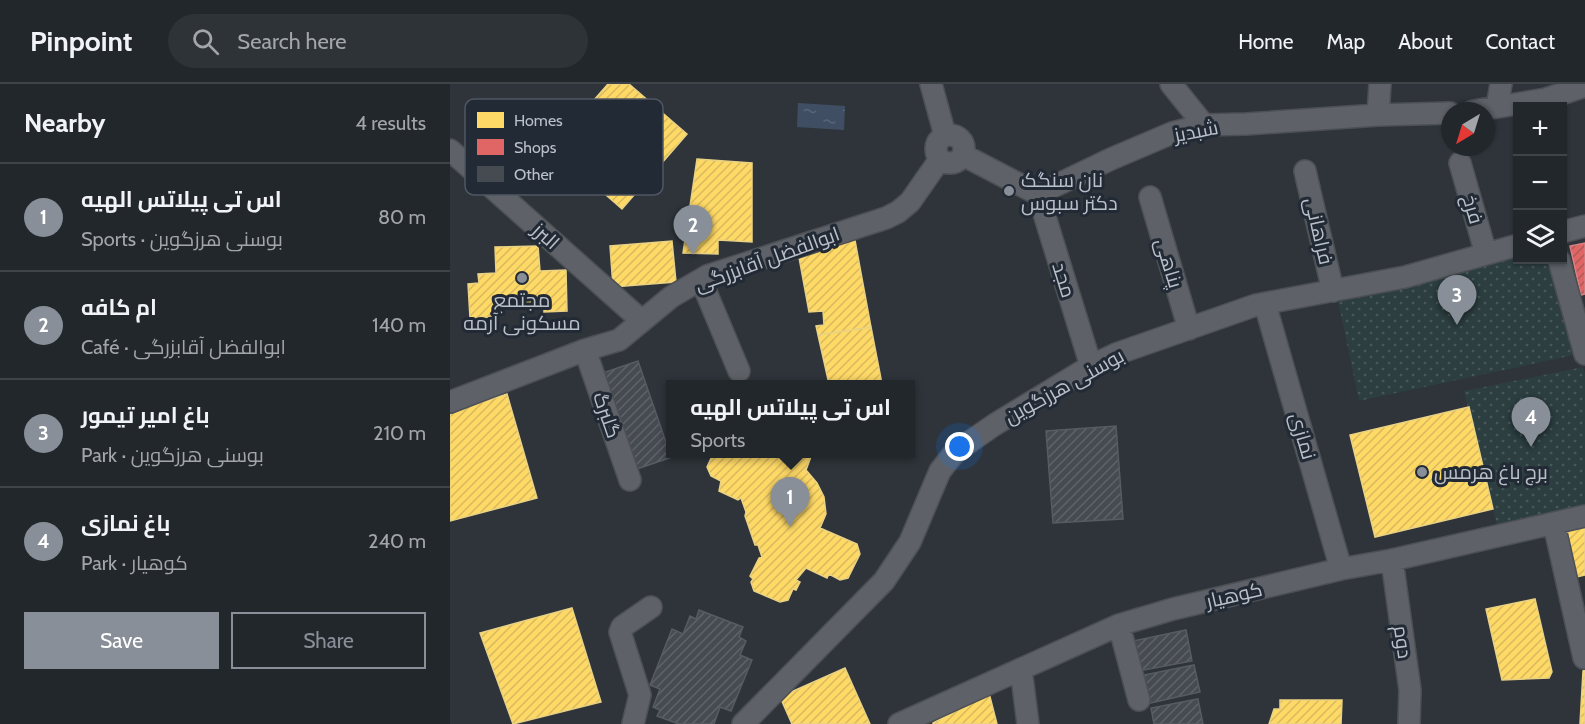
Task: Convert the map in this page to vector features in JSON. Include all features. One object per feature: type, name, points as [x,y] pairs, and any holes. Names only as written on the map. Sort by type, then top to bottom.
[{"type":"street","points":[[931,84],[945,135]]},
{"type":"street","points":[[1171,84],[1204,125]]},
{"type":"street","points":[[1378,115],[1380,84]]},
{"type":"street","points":[[1501,84],[1497,107],[1546,99],[1585,86]]},
{"type":"street","name":"شبدیز","points":[[1038,194],[1172,133],[1204,125],[1441,113]]},
{"type":"street","points":[[950,134],[960,139],[964,149],[963,155],[960,159],[950,163],[940,159],[936,143],[940,138],[950,134]]},
{"type":"street","name":"البرز","points":[[450,150],[465,163]]},
{"type":"street","points":[[963,155],[1038,194]]},
{"type":"street","name":"ابوالفضل آقابزرگی","points":[[450,402],[585,350],[619,340],[671,297],[707,276],[886,218],[910,202],[940,159]]},
{"type":"street","name":"فرخ","points":[[1461,163],[1486,254]]},
{"type":"street","name":"فراهانی","points":[[1305,171],[1333,291]]},
{"type":"street","name":"مجد","points":[[1038,194],[1091,366]]},
{"type":"street","name":"البرز","points":[[501,195],[642,321]]},
{"type":"street","name":"پناهی","points":[[1150,197],[1189,328]]},
{"type":"street","points":[[1567,231],[1585,226]]},
{"type":"street","name":"بوسنی هرزگوین","points":[[743,724],[884,581],[910,542],[940,471],[955,452],[994,425],[1091,366],[1116,354],[1189,328],[1256,305],[1405,277],[1513,246]]},
{"type":"street","points":[[1560,264],[1585,354]]},
{"type":"street","points":[[701,280],[739,371]]},
{"type":"street","name":"نمازی","points":[[1264,304],[1341,569]]},
{"type":"street","name":"گلبرگ","points":[[585,350],[630,480]]},
{"type":"street","name":"کوهیار","points":[[899,724],[1119,625],[1173,609],[1341,569],[1392,560],[1585,516]]},
{"type":"street","points":[[1554,524],[1584,658]]},
{"type":"street","name":"دوم","points":[[1392,560],[1410,690],[1409,724]]},
{"type":"street","points":[[633,724],[640,695],[620,632],[622,627],[651,607]]},
{"type":"street","points":[[1119,625],[1139,700]]},
{"type":"street","points":[[1021,669],[1028,724]]},
{"type":"shaded area","points":[[1513,252],[1513,264],[1554,264],[1579,354],[1359,401],[1337,296]]},
{"type":"shaded area","points":[[1583,367],[1585,374],[1585,504],[1497,525],[1464,391]]},
{"type":"water","points":[[798,103],[845,106],[844,130],[797,127]]},
{"type":"building: Homes","points":[[608,84],[629,84],[646,99],[595,99]]},
{"type":"building: Homes","points":[[663,113],[687,134],[663,162]]},
{"type":"building: Homes","points":[[697,159],[752,163],[752,242],[718,240],[718,254],[683,253]]},
{"type":"building: Homes","points":[[606,195],[634,195],[622,209]]},
{"type":"building: Homes","points":[[854,235],[871,327],[818,335],[816,326],[824,325],[823,311],[809,312],[798,252]]},
{"type":"building: Homes","points":[[672,241],[676,282],[613,287],[610,246]]},
{"type":"building: Homes","name":"مجتمع مسکونی آرمه","points":[[538,246],[540,271],[566,270],[567,311],[544,312],[544,305],[492,308],[492,317],[470,318],[468,284],[479,283],[478,274],[496,273],[495,247]]},
{"type":"building: Homes","points":[[871,327],[881,380],[828,380],[818,335]]},
{"type":"building: Homes","points":[[507,394],[537,498],[450,521],[450,412]]},
{"type":"building: Homes","name":"برج باغ هرمس","points":[[1469,407],[1493,509],[1375,537],[1350,435]]},
{"type":"building: Homes","points":[[711,458],[810,458],[806,470],[817,483],[824,497],[826,514],[820,528],[857,544],[860,554],[848,578],[840,580],[829,574],[827,578],[806,568],[796,580],[800,582],[796,590],[793,589],[788,600],[780,602],[754,591],[751,582],[753,579],[750,576],[759,558],[762,557],[758,545],[755,545],[741,498],[738,500],[719,491],[721,481],[711,476],[707,467]]},
{"type":"building: Homes","points":[[1585,525],[1585,575],[1568,579],[1557,532]]},
{"type":"building: Homes","points":[[1535,599],[1552,672],[1549,678],[1502,680],[1486,609]]},
{"type":"building: Homes","points":[[572,608],[601,702],[513,724],[480,633]]},
{"type":"building: Homes","points":[[845,668],[870,724],[792,724],[780,697]]},
{"type":"building: Homes","points":[[1585,669],[1585,724],[1580,724],[1583,671]]},
{"type":"building: Homes","points":[[989,693],[997,724],[933,724],[933,723]]},
{"type":"building: Homes","points":[[1280,700],[1342,700],[1341,724],[1269,724],[1274,709],[1280,709]]},
{"type":"building: Shops","points":[[1585,243],[1585,294],[1581,295],[1570,246]]},
{"type":"building: Other","points":[[638,361],[666,442],[666,458],[669,458],[631,471],[597,375]]},
{"type":"building: Other","points":[[1116,426],[1123,519],[1053,523],[1046,431]]},
{"type":"building: Other","points":[[699,610],[743,627],[739,637],[746,641],[740,655],[752,660],[731,711],[720,707],[714,724],[679,724],[657,716],[660,710],[653,707],[660,689],[650,685],[672,629],[683,634],[690,616],[696,619]]},
{"type":"building: Other","points":[[1186,630],[1192,661],[1139,671],[1133,641]]},
{"type":"building: Other","points":[[1194,665],[1200,692],[1150,703],[1144,675]]},
{"type":"building: Other","points":[[1198,699],[1203,724],[1154,724],[1151,708]]},
{"type":"place","name":"نان سنگک دکتر سبوس","points":[[1009,191]]},
{"type":"place","name":"ام کافه","points":[[693,255]]},
{"type":"place","name":"مجتمع مسکونی آرمه","points":[[522,278]]},
{"type":"place","name":"باغ امیر تیمور","points":[[1457,325]]},
{"type":"place","name":"باغ نمازی","points":[[1531,447]]},
{"type":"place","name":"برج باغ هرمس","points":[[1422,472]]},
{"type":"place","name":"اس تی پیلاتس الهیه","points":[[790,527]]}]
